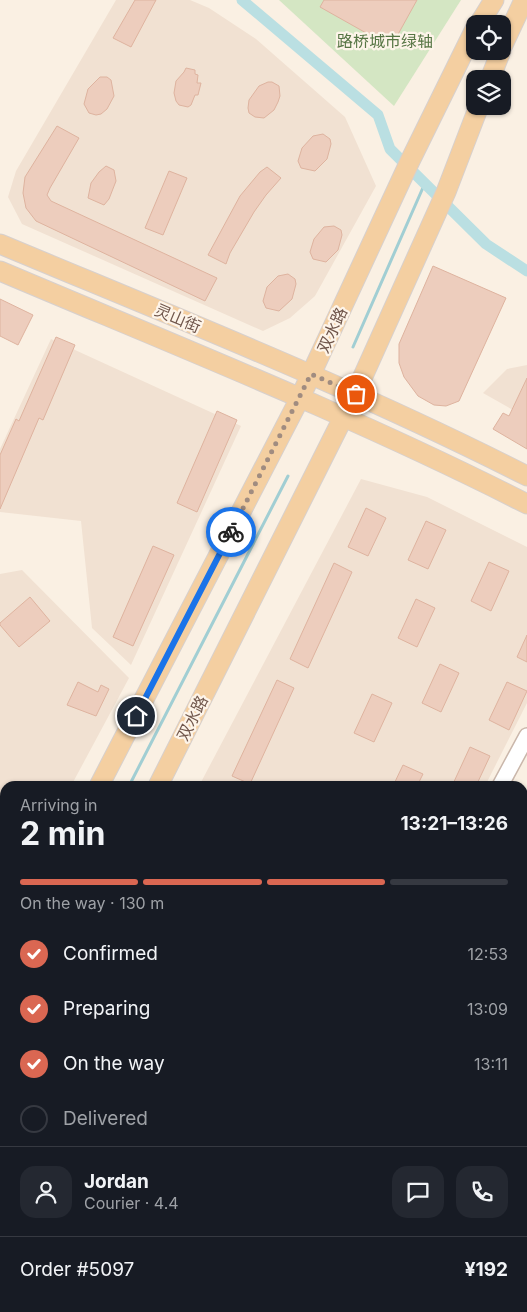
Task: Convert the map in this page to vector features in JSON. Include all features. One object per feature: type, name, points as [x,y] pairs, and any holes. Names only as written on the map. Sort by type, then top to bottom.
[{"type":"main road","points":[[485,15],[494,0]]},
{"type":"main road","points":[[511,28],[524,0]]},
{"type":"main road","name":"双水路","points":[[102,781],[300,398],[410,161],[466,47]]},
{"type":"main road","name":"双水路","points":[[161,781],[356,394],[446,192],[476,115]]},
{"type":"main road","name":"灵山街","points":[[0,244],[311,374],[527,476]]},
{"type":"main road","name":"灵山街","points":[[0,272],[300,398],[468,474],[527,504]]},
{"type":"street","points":[[503,781],[527,736]]},
{"type":"shaded area","points":[[116,0],[190,0],[209,8],[256,39],[345,117],[376,186],[315,296],[290,318],[263,331],[22,224],[8,197],[16,171]]},
{"type":"shaded area","points":[[51,339],[241,426],[131,665],[92,628],[81,521],[0,512],[0,449]]},
{"type":"shaded area","points":[[527,365],[527,418],[483,393],[507,369]]},
{"type":"shaded area","points":[[361,479],[427,497],[527,547],[527,703],[488,781],[202,781]]},
{"type":"shaded area","points":[[22,570],[129,678],[74,781],[0,781],[0,574]]},
{"type":"green space","name":"路桥城市绿轴","points":[[279,0],[461,0],[394,106]]},
{"type":"building","points":[[135,0],[156,0],[131,47],[113,38]]},
{"type":"building","points":[[324,0],[417,0],[391,47],[320,7]]},
{"type":"building","points":[[186,68],[195,70],[195,74],[198,75],[197,83],[201,83],[198,95],[195,95],[191,105],[188,107],[179,105],[174,93],[176,81]]},
{"type":"building","points":[[100,77],[107,77],[111,80],[114,96],[107,109],[101,114],[96,115],[89,113],[84,104],[88,89]]},
{"type":"building","points":[[268,82],[279,86],[280,96],[278,102],[274,110],[264,118],[255,117],[249,113],[249,100],[259,86]]},
{"type":"building","points":[[57,126],[79,138],[50,188],[47,195],[51,201],[217,278],[205,301],[36,221],[26,208],[23,193],[25,177]]},
{"type":"building","points":[[323,134],[330,139],[331,144],[327,159],[315,171],[301,168],[298,161],[302,148],[313,136]]},
{"type":"building","points":[[106,166],[114,170],[116,181],[109,199],[104,205],[88,198],[91,183]]},
{"type":"building","points":[[267,167],[281,178],[254,212],[230,253],[226,264],[208,255],[240,196],[260,172]]},
{"type":"building","points":[[169,171],[187,178],[163,235],[145,228]]},
{"type":"building","points":[[334,226],[341,230],[342,235],[338,250],[326,262],[313,259],[310,252],[314,239],[324,227]]},
{"type":"building","points":[[433,266],[506,298],[459,401],[446,406],[434,405],[418,396],[404,377],[399,363],[399,344]]},
{"type":"building","points":[[288,274],[295,279],[296,284],[292,299],[279,311],[266,308],[263,301],[267,287],[278,276]]},
{"type":"building","points":[[0,299],[33,315],[18,345],[0,336]]},
{"type":"building","points":[[56,337],[75,345],[43,420],[39,418],[0,509],[0,455],[16,419],[19,421]]},
{"type":"building","points":[[527,378],[527,449],[493,429],[503,413],[509,416]]},
{"type":"building","points":[[217,411],[237,420],[197,512],[177,503]]},
{"type":"building","points":[[366,508],[386,518],[368,556],[348,547]]},
{"type":"building","points":[[426,521],[446,530],[428,569],[408,560]]},
{"type":"building","points":[[153,546],[174,555],[133,646],[113,637]]},
{"type":"building","points":[[489,562],[509,571],[491,611],[471,601]]},
{"type":"building","points":[[334,563],[352,572],[308,668],[290,659]]},
{"type":"building","points":[[30,597],[50,621],[19,647],[0,623]]},
{"type":"building","points":[[416,599],[435,608],[417,647],[398,638]]},
{"type":"building","points":[[527,635],[527,662],[517,657]]},
{"type":"building","points":[[440,664],[459,673],[441,712],[422,703]]},
{"type":"building","points":[[277,680],[294,688],[251,781],[243,781],[232,776]]},
{"type":"building","points":[[78,682],[98,692],[101,685],[109,689],[96,716],[67,705]]},
{"type":"building","points":[[507,682],[527,691],[509,730],[489,720]]},
{"type":"building","points":[[372,694],[392,703],[374,742],[354,733]]},
{"type":"building","points":[[470,747],[490,756],[478,781],[454,781]]},
{"type":"building","points":[[403,765],[423,774],[420,781],[395,781]]},
{"type":"waterway","points":[[242,0],[378,115],[390,149],[486,244],[527,271]]},
{"type":"waterway","points":[[353,347],[425,183]]},
{"type":"waterway","points":[[132,781],[288,476]]},
{"type":"way so far","points":[[231,532],[311,374],[356,394]]},
{"type":"route","points":[[136,716],[231,532]]}]
